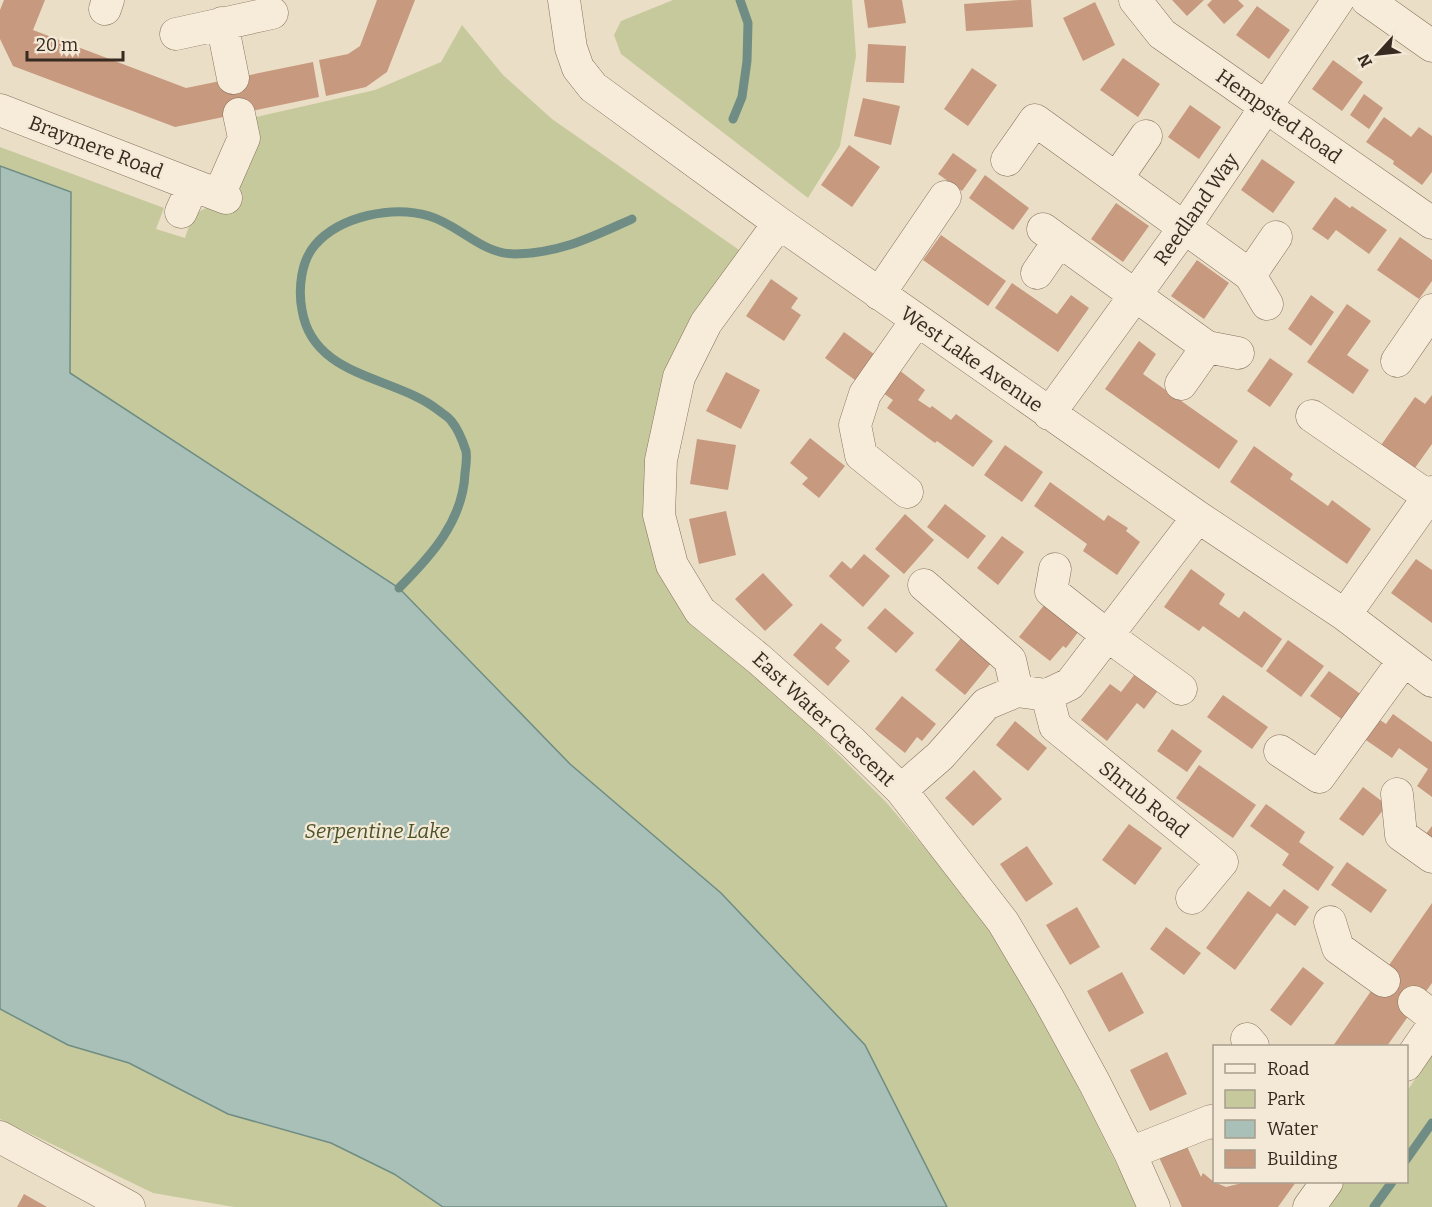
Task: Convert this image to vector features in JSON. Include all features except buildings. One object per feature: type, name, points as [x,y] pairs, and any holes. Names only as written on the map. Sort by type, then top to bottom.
[{"type":"street","name":"West Lake Avenue","points":[[564,0],[571,48],[578,69],[593,87],[879,294],[1198,517],[1345,615],[1432,681]]},
{"type":"street","name":"Hempsted Road","points":[[1135,0],[1162,34],[1432,223]]},
{"type":"street","name":"Reedland Way","points":[[1049,414],[1184,228],[1338,0]]},
{"type":"street","points":[[1367,0],[1418,46]]},
{"type":"street","points":[[176,34],[272,13]]},
{"type":"street","points":[[222,23],[233,78]]},
{"type":"street","name":"Braymere Road","points":[[0,110],[204,197],[244,138],[240,114]]},
{"type":"street","points":[[1007,160],[1035,120],[1250,275],[1267,304]]},
{"type":"street","points":[[1117,177],[1146,136]]},
{"type":"street","points":[[879,294],[945,197]]},
{"type":"street","name":"East Water Crescent","points":[[779,223],[706,323],[679,377],[661,460],[659,514],[672,565],[700,610],[818,711],[901,790],[1003,922],[1048,998],[1130,1153],[1154,1207]]},
{"type":"street","points":[[1037,273],[1051,235],[1207,347],[1238,353]]},
{"type":"street","points":[[1250,275],[1276,237]]},
{"type":"street","points":[[1397,362],[1432,310]]},
{"type":"street","points":[[907,492],[861,455],[855,424],[865,394],[917,320]]},
{"type":"street","points":[[1180,384],[1207,347]]},
{"type":"street","points":[[1312,416],[1431,494],[1345,615]]},
{"type":"street","points":[[901,790],[940,756],[986,704],[1070,684],[1198,517]]},
{"type":"street","points":[[1055,569],[1051,591],[1181,689]]},
{"type":"street","name":"Shrub Road","points":[[924,585],[1010,660],[1054,726],[1222,862],[1192,898]]},
{"type":"street","points":[[1280,751],[1319,777],[1404,660]]},
{"type":"street","points":[[1397,794],[1401,835],[1432,857]]},
{"type":"street","points":[[1330,922],[1338,948],[1384,981]]},
{"type":"street","points":[[1408,1063],[1432,1027]]},
{"type":"street","points":[[1130,1153],[1213,1122]]},
{"type":"street","points":[[0,1137],[129,1207]]},
{"type":"street","points":[[1309,1207],[1326,1183]]},
{"type":"green space","points":[[673,0],[852,0],[856,56],[840,146],[808,198],[621,54],[614,35],[621,21]]},
{"type":"green space","name":"Serpentine Lake","points":[[462,25],[503,75],[552,119],[742,252],[687,330],[653,555],[673,597],[699,632],[753,672],[886,802],[947,874],[997,940],[1049,1029],[1138,1207],[234,1207],[153,1193],[0,1119],[0,147],[164,208],[156,229],[185,238],[197,213],[214,205],[252,118],[375,90],[441,62]]},
{"type":"green space","points":[[1432,1054],[1432,1207],[1326,1207],[1342,1183],[1408,1183],[1408,1090]]},
{"type":"water","name":"Serpentine Lake","points":[[0,166],[71,192],[70,373],[399,588],[570,764],[721,893],[865,1045],[947,1207],[443,1207],[394,1174],[331,1143],[228,1114],[129,1063],[68,1045],[0,1009]]},
{"type":"waterway","points":[[733,119],[742,97],[747,61],[748,23],[740,0]]},
{"type":"waterway","points":[[399,588],[423,563],[452,522],[463,490],[466,451],[454,425],[438,410],[420,399],[358,373],[339,363],[322,350],[309,332],[301,302],[302,276],[310,252],[326,235],[338,227],[353,220],[384,213],[400,212],[429,216],[492,249],[515,254],[562,247],[590,238],[632,219]]},
{"type":"waterway","points":[[1408,1157],[1432,1123]]},
{"type":"waterway","points":[[1374,1207],[1391,1183]]}]
